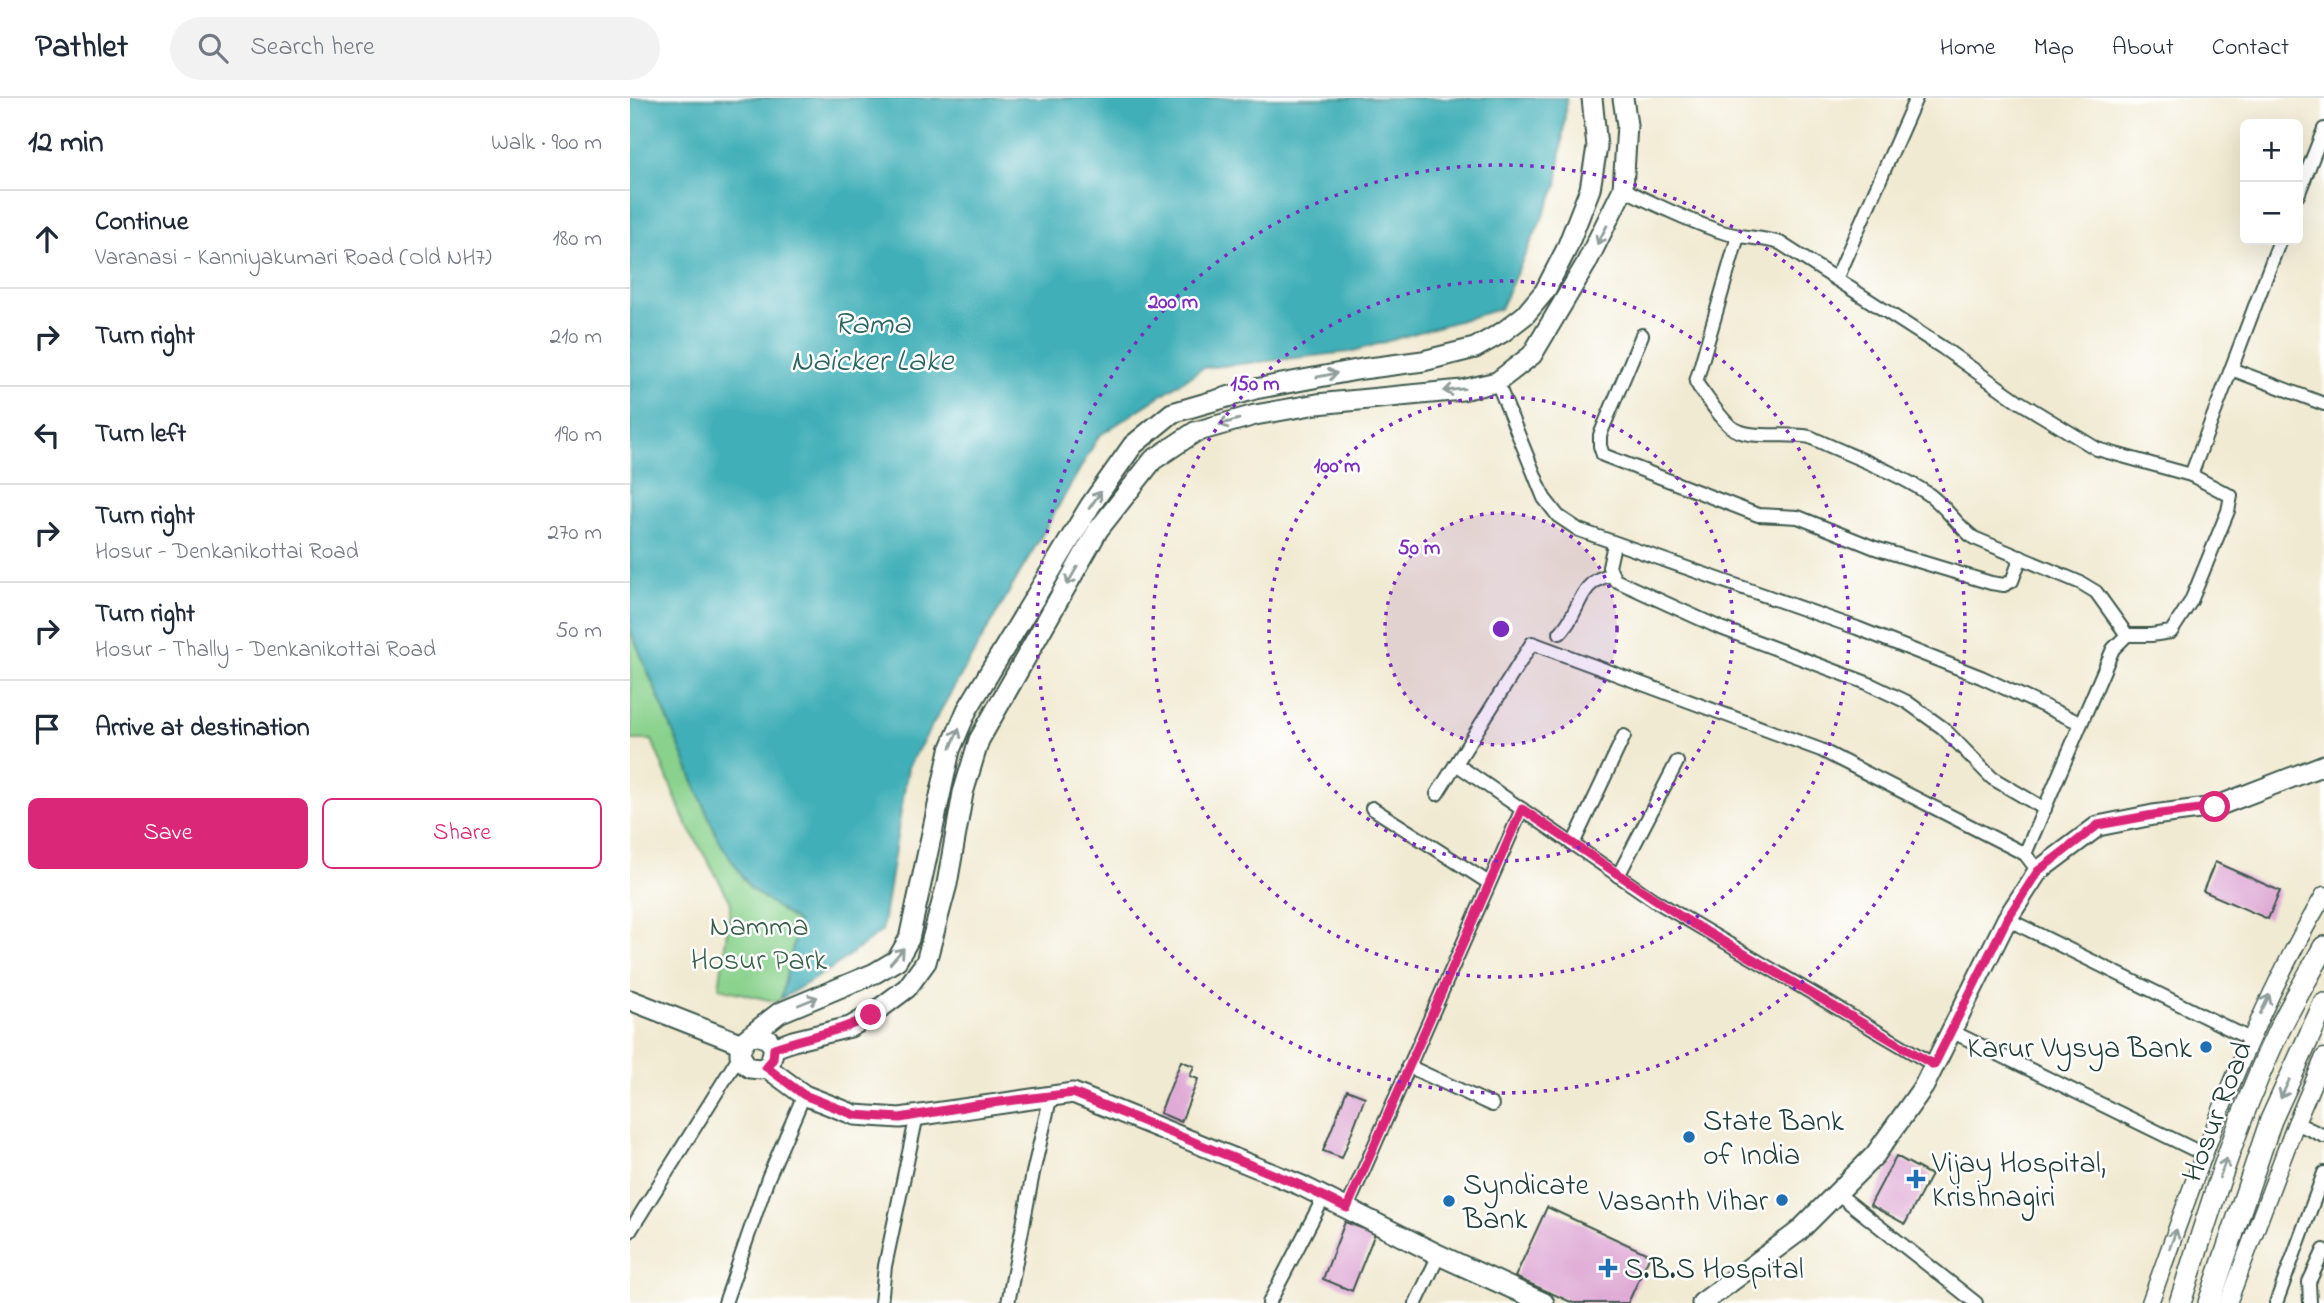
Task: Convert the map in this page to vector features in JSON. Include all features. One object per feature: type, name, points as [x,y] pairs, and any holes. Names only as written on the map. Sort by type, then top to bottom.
[{"type":"highway","name":"Hosur Road","points":[[2180,1303],[2221,1173],[2249,1100],[2278,1031],[2324,947]]},
{"type":"highway","name":"Hosur Road","points":[[2209,1303],[2271,1120],[2324,1004]]},
{"type":"main road","points":[[630,1000],[745,1045],[762,1036],[768,1039],[774,1048],[773,1059],[761,1069],[746,1065],[745,1045],[779,1013],[875,973],[897,960],[909,939],[950,750],[967,710],[1090,506],[1133,445],[1172,413],[1255,389],[1362,369],[1423,361],[1475,348],[1503,332],[1525,315],[1545,291],[1566,250],[1590,189],[1597,147],[1592,98]]},
{"type":"main road","points":[[774,1048],[850,1027],[889,1003],[907,988],[926,962],[947,884],[963,793],[979,740],[1098,530],[1153,460],[1195,432],[1255,415],[1317,404],[1462,390],[1497,383],[1532,355],[1586,264],[1623,189],[1627,125],[1623,98]]},
{"type":"main road","points":[[1702,1303],[1798,1232],[1875,1155],[1924,1086],[2007,919],[2038,871],[2098,825],[2215,807],[2324,765]]},
{"type":"main road","points":[[766,1067],[804,1095],[855,1115],[900,1118],[1073,1093],[1324,1196],[1439,1255],[1545,1303]]},
{"type":"street","points":[[1836,279],[1916,98]]},
{"type":"street","points":[[2303,182],[2324,129]]},
{"type":"street","points":[[1623,189],[1720,232],[1780,243],[1943,348],[2018,401],[2096,449],[2191,475],[2231,496],[2228,511],[2192,601],[2171,632],[2127,635],[2113,649],[2025,854]]},
{"type":"street","points":[[1738,236],[1696,382],[1731,427],[1749,433],[1797,434],[1810,437],[1914,486],[1943,505],[1968,534],[2096,592],[2127,635]]},
{"type":"street","points":[[2191,475],[2278,245]]},
{"type":"street","points":[[1642,335],[1600,435],[1603,455],[1758,515],[1798,517],[1875,548],[1991,583],[2004,584],[2012,581],[2021,557]]},
{"type":"street","points":[[2231,369],[2324,404]]},
{"type":"street","points":[[1497,383],[1544,498],[1558,516],[1579,530],[1857,628],[1981,677],[2080,723]]},
{"type":"street","points":[[1614,544],[1609,567],[1615,580],[1718,627],[1867,683],[1907,702],[1942,728],[1992,778],[2045,809]]},
{"type":"street","points":[[1560,633],[1587,587],[1599,577],[1611,575]]},
{"type":"street","points":[[1437,794],[1532,643],[1821,750],[2025,854],[2038,871]]},
{"type":"street","points":[[1573,844],[1624,736]]},
{"type":"street","points":[[1618,876],[1677,762]]},
{"type":"street","points":[[1456,764],[1683,918],[1934,1065]]},
{"type":"street","points":[[1372,808],[1489,883]]},
{"type":"street","points":[[1347,1208],[1522,809]]},
{"type":"street","points":[[2150,1303],[2203,1154],[2249,1039],[2292,948],[2324,895]]},
{"type":"street","points":[[2007,919],[2249,1039]]},
{"type":"street","points":[[1951,1031],[2203,1154]]},
{"type":"street","points":[[630,1231],[745,1045]]},
{"type":"street","points":[[2228,1303],[2324,1057]]},
{"type":"street","points":[[1408,1066],[1492,1105]]},
{"type":"street","points":[[725,1303],[768,1178],[804,1095]]},
{"type":"street","points":[[1008,1303],[1032,1173],[1051,1095]]},
{"type":"street","points":[[881,1303],[885,1266],[916,1115]]},
{"type":"street","points":[[2296,1123],[2324,1136]]},
{"type":"street","points":[[2276,1303],[2324,1173]]},
{"type":"street","points":[[1837,1193],[1976,1303]]},
{"type":"street","points":[[1269,1303],[1324,1196]]},
{"type":"street","points":[[2310,1303],[2309,1282],[2324,1250]]},
{"type":"street","points":[[1416,1303],[1439,1255]]},
{"type":"green space","name":"Namma Hosur Park","points":[[630,629],[718,839],[750,888],[798,923],[781,999],[777,1002],[719,988],[731,902],[684,819],[652,740],[631,740]]},
{"type":"water","name":"Rama Naicker Lake","points":[[630,98],[1567,98],[1557,186],[1500,309],[1350,352],[1203,368],[1099,436],[908,767],[882,931],[832,968],[781,999],[798,923],[750,888],[718,839],[630,629]]},
{"type":"building","points":[[2215,862],[2280,891],[2268,919],[2203,891]]},
{"type":"building","points":[[1181,1061],[1194,1066],[1190,1076],[1198,1079],[1181,1122],[1160,1113]]},
{"type":"building","points":[[1347,1090],[1365,1097],[1342,1158],[1323,1151]]},
{"type":"building","points":[[1896,1156],[1931,1175],[1905,1224],[1870,1205]]},
{"type":"building","points":[[1547,1207],[1650,1255],[1628,1303],[1573,1303],[1515,1277]]},
{"type":"building","points":[[1345,1222],[1375,1233],[1352,1291],[1323,1279]]},
{"type":"place","name":"Karur Vysya Bank","points":[[2206,1047]]},
{"type":"place","name":"State Bank of India","points":[[1689,1137]]},
{"type":"place","name":"Vijay Hospital, Krishnagiri","points":[[1916,1179]]},
{"type":"place","name":"Vasanth Vihar","points":[[1782,1200]]},
{"type":"place","name":"Syndicate Bank","points":[[1449,1201]]},
{"type":"place","name":"S.B.S Hospital","points":[[1608,1268]]},
{"type":"route","points":[[871,1015],[850,1027],[774,1048],[773,1059],[766,1067],[804,1095],[855,1115],[900,1118],[975,1105],[1073,1093],[1300,1185],[1347,1208],[1522,809],[1654,900],[1934,1065],[2007,919],[2038,871],[2098,825],[2215,807]]}]
